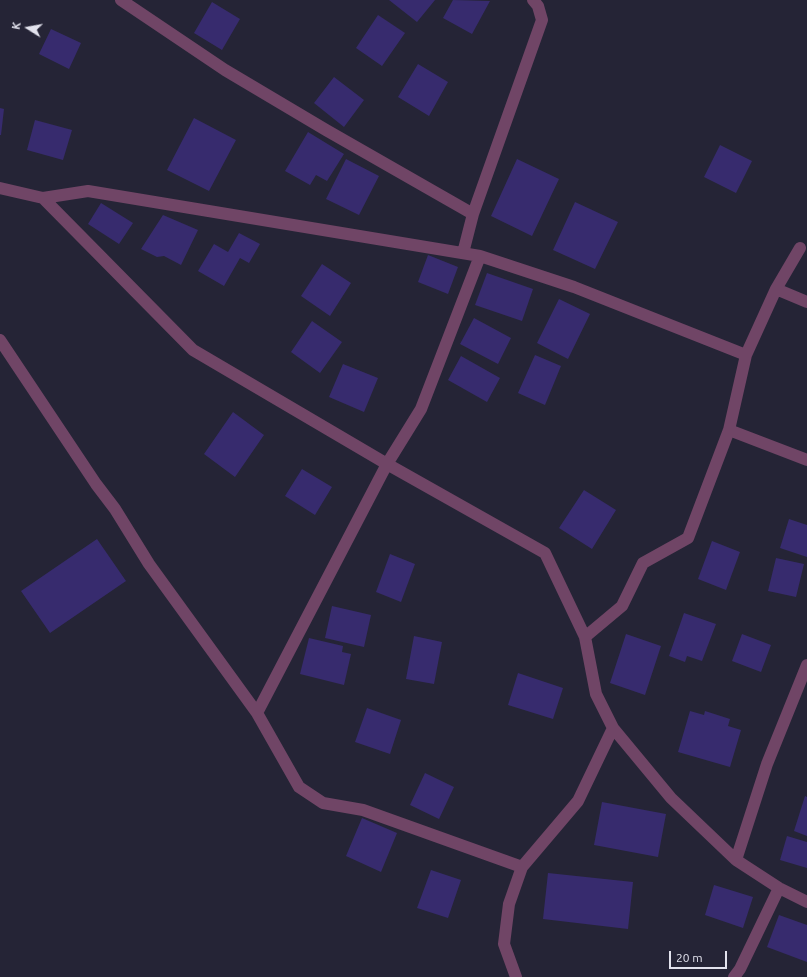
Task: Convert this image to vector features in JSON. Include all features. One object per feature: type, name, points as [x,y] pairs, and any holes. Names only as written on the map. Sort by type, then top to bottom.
[{"type":"street","points":[[121,0],[225,70],[473,214]]},
{"type":"street","points":[[463,254],[473,214],[542,20],[538,6],[533,0]]},
{"type":"street","points":[[0,188],[43,198],[88,191],[480,256],[574,287],[746,355]]},
{"type":"street","points":[[43,198],[193,350],[387,464],[545,553],[586,637],[596,694],[613,728],[672,798],[736,860],[779,888],[807,902]]},
{"type":"street","points":[[586,637],[622,606],[644,563],[688,538],[729,430],[746,355],[776,289],[800,248]]},
{"type":"street","points":[[257,713],[387,464],[421,409],[480,256]]},
{"type":"street","points":[[776,289],[807,302]]},
{"type":"street","points":[[0,340],[96,484],[115,509],[149,564],[257,713],[299,787],[322,803],[363,810],[522,867]]},
{"type":"street","points":[[729,430],[807,460]]},
{"type":"street","points":[[736,860],[767,764],[807,665]]},
{"type":"street","points":[[516,977],[504,944],[509,904],[522,867],[578,801],[613,728]]},
{"type":"street","points":[[734,977],[740,969],[779,888]]},
{"type":"building","points":[[389,0],[435,0],[417,22]]},
{"type":"building","points":[[453,0],[490,1],[472,34],[443,18]]},
{"type":"building","points":[[212,2],[240,19],[222,50],[194,33]]},
{"type":"building","points":[[378,15],[405,33],[382,66],[356,48]]},
{"type":"building","points":[[51,29],[81,43],[69,69],[39,54]]},
{"type":"building","points":[[418,64],[448,82],[429,116],[398,97]]},
{"type":"building","points":[[334,77],[364,100],[344,127],[314,103]]},
{"type":"building","points":[[0,108],[4,109],[1,135],[0,135]]},
{"type":"building","points":[[194,118],[236,140],[209,191],[167,170]]},
{"type":"building","points":[[35,120],[72,130],[63,160],[27,150]]},
{"type":"building","points":[[308,132],[344,154],[327,181],[316,175],[310,185],[285,171]]},
{"type":"building","points":[[720,145],[752,161],[736,193],[704,177]]},
{"type":"building","points":[[346,159],[379,176],[359,215],[326,199]]},
{"type":"building","points":[[517,159],[559,179],[532,236],[491,216]]},
{"type":"building","points":[[575,202],[618,222],[595,269],[553,250]]},
{"type":"building","points":[[101,203],[133,223],[119,244],[88,224]]},
{"type":"building","points":[[163,215],[198,230],[181,265],[164,256],[157,257],[141,249]]},
{"type":"building","points":[[239,233],[260,244],[249,263],[240,258],[224,286],[198,271],[214,244],[228,252]]},
{"type":"building","points":[[428,255],[458,267],[448,294],[418,282]]},
{"type":"building","points":[[322,264],[351,283],[330,316],[301,296]]},
{"type":"building","points":[[487,273],[533,289],[522,321],[475,305]]},
{"type":"building","points":[[559,299],[590,314],[568,359],[537,343]]},
{"type":"building","points":[[474,318],[511,338],[498,364],[460,344]]},
{"type":"building","points":[[312,321],[342,342],[320,373],[291,352]]},
{"type":"building","points":[[535,355],[561,366],[545,405],[518,393]]},
{"type":"building","points":[[461,356],[500,378],[487,402],[448,380]]},
{"type":"building","points":[[343,364],[378,378],[364,412],[329,397]]},
{"type":"building","points":[[233,412],[264,435],[235,477],[204,454]]},
{"type":"building","points":[[302,469],[332,487],[315,515],[285,496]]},
{"type":"building","points":[[584,490],[616,510],[592,549],[559,528]]},
{"type":"building","points":[[789,519],[807,525],[807,557],[780,548]]},
{"type":"building","points":[[97,539],[126,581],[50,633],[21,591]]},
{"type":"building","points":[[712,541],[740,552],[726,590],[698,579]]},
{"type":"building","points":[[390,554],[415,564],[401,602],[376,592]]},
{"type":"building","points":[[776,558],[804,564],[796,597],[768,591]]},
{"type":"building","points":[[332,606],[371,615],[364,647],[325,638]]},
{"type":"building","points":[[684,613],[716,624],[702,661],[687,656],[685,662],[669,656]]},
{"type":"building","points":[[626,634],[661,646],[645,695],[610,683]]},
{"type":"building","points":[[742,634],[771,645],[761,672],[732,661]]},
{"type":"building","points":[[414,636],[442,642],[434,684],[406,679]]},
{"type":"building","points":[[309,638],[343,646],[342,652],[351,654],[344,685],[300,674]]},
{"type":"building","points":[[518,673],[563,688],[553,719],[508,705]]},
{"type":"building","points":[[367,708],[401,720],[390,754],[355,742]]},
{"type":"building","points":[[690,711],[704,715],[705,711],[730,719],[728,726],[741,730],[730,767],[678,752]]},
{"type":"building","points":[[425,773],[454,787],[439,819],[410,805]]},
{"type":"building","points":[[805,796],[807,797],[807,836],[794,831]]},
{"type":"building","points":[[602,802],[666,814],[658,857],[594,845]]},
{"type":"building","points":[[362,818],[397,833],[381,872],[346,856]]},
{"type":"building","points":[[787,836],[807,842],[807,868],[780,860]]},
{"type":"building","points":[[431,870],[461,880],[448,918],[417,908]]},
{"type":"building","points":[[548,873],[633,882],[628,929],[543,919]]},
{"type":"building","points":[[714,885],[753,897],[743,928],[705,915]]},
{"type":"building","points":[[779,915],[807,925],[807,962],[767,947]]}]
